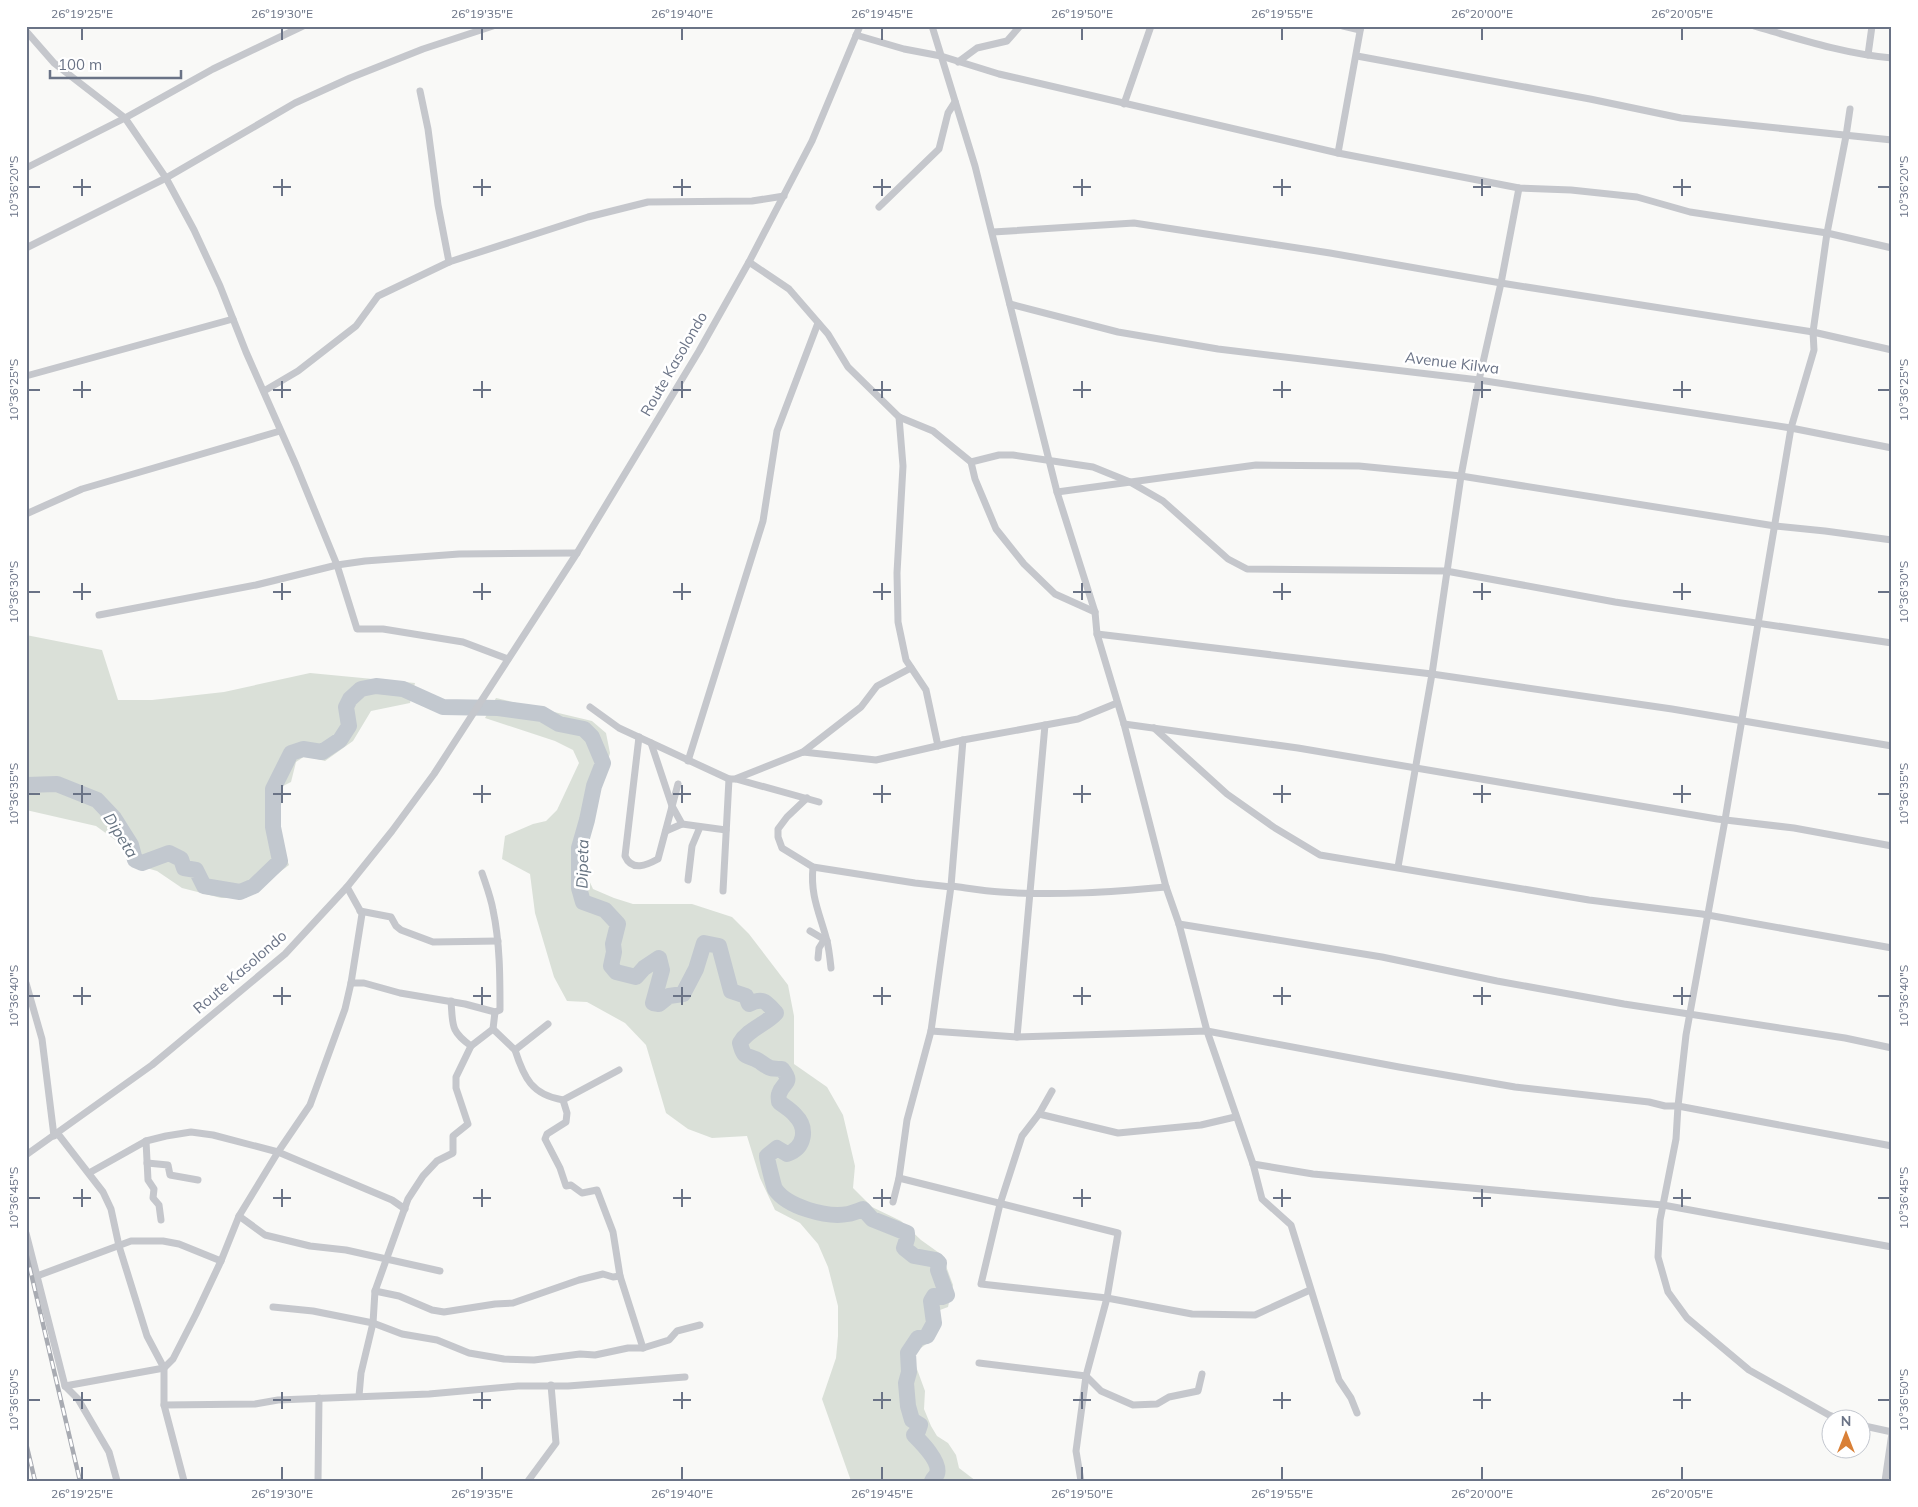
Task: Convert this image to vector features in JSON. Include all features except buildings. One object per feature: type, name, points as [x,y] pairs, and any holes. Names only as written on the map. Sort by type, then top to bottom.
[{"type":"street","points":[[26,168],[125,118],[213,69],[303,26]]},
{"type":"street","points":[[26,248],[166,178],[295,103],[350,78],[414,53],[493,26]]},
{"type":"street","name":"Route Kasolondo","points":[[26,1155],[152,1065],[286,954],[347,887],[416,798],[483,700],[577,553],[699,351],[749,262],[812,141],[860,26]]},
{"type":"street","points":[[932,26],[992,232],[1048,460],[1095,612],[1097,634],[1124,724],[1166,887],[1179,924],[1207,1031],[1235,1117],[1253,1164],[1262,1199],[1291,1224],[1339,1380],[1351,1398],[1357,1413]]},
{"type":"street","points":[[958,62],[976,48],[1007,41],[1020,26]]},
{"type":"street","points":[[1124,104],[1151,26]]},
{"type":"street","points":[[1338,153],[1357,56],[1360,28],[1343,26]]},
{"type":"street","points":[[1754,26],[1819,44],[1868,55],[1892,58]]},
{"type":"street","points":[[1868,55],[1872,26]]},
{"type":"street","points":[[26,32],[54,63],[125,118],[166,178],[194,230],[296,465],[337,565],[357,629],[383,629],[463,642],[508,660]]},
{"type":"street","points":[[856,35],[904,50],[941,56],[999,74],[1338,153],[1519,188],[1571,190],[1637,197],[1690,212],[1827,233],[1892,248]]},
{"type":"street","points":[[1357,56],[1590,99],[1681,118],[1892,140]]},
{"type":"street","points":[[420,91],[428,129],[438,205],[449,262]]},
{"type":"street","points":[[879,207],[939,149],[948,113],[955,102]]},
{"type":"street","points":[[1821,1410],[1748,1370],[1687,1318],[1668,1292],[1658,1257],[1660,1220],[1676,1139],[1686,1035],[1726,820],[1792,428],[1814,350],[1813,332],[1827,233],[1850,109]]},
{"type":"street","points":[[1398,867],[1432,674],[1446,571],[1478,380],[1501,284],[1519,188]]},
{"type":"street","points":[[264,391],[298,371],[356,326],[378,296],[449,262],[588,217],[648,202],[752,201],[784,196]]},
{"type":"street","points":[[992,232],[1134,223],[1330,253],[1501,284],[1813,332],[1892,350]]},
{"type":"street","points":[[749,262],[789,289],[828,334],[848,367],[899,417],[933,431],[971,462],[975,479],[996,529],[1024,564],[1055,594],[1095,612]]},
{"type":"street","name":"Avenue Kilwa","points":[[1010,304],[1118,332],[1209,347],[1478,380],[1792,428],[1892,448]]},
{"type":"street","points":[[26,376],[233,319]]},
{"type":"street","points":[[688,761],[763,521],[776,430],[818,323]]},
{"type":"street","points":[[899,417],[903,466],[897,573],[898,622],[906,660],[926,690],[938,746]]},
{"type":"street","points":[[26,514],[82,489],[280,431]]},
{"type":"street","points":[[971,462],[1000,454],[1013,454],[1093,467],[1130,482],[1163,501],[1228,560],[1247,569],[1446,571],[1615,602],[1892,643]]},
{"type":"street","points":[[1057,492],[1256,465],[1359,466],[1461,476],[1775,526],[1892,540]]},
{"type":"street","points":[[100,615],[256,585],[337,565],[365,561],[459,554],[577,553]]},
{"type":"street","points":[[1097,634],[1432,674],[1672,709],[1892,746]]},
{"type":"street","points":[[732,779],[803,752],[861,707],[877,686],[911,668]]},
{"type":"street","points":[[803,752],[876,760],[963,740],[1078,719],[1117,703]]},
{"type":"street","points":[[590,707],[619,728],[688,761],[732,779],[819,802]]},
{"type":"street","points":[[1124,724],[1256,741],[1416,766],[1726,820],[1794,828],[1892,846]]},
{"type":"street","points":[[1018,1037],[1044,725]]},
{"type":"street","points":[[1154,728],[1227,794],[1275,828],[1320,855],[1589,900],[1639,905],[1708,916],[1892,948]]},
{"type":"street","points":[[640,737],[625,856],[627,862],[635,866],[646,866],[658,859],[678,784]]},
{"type":"street","points":[[893,1202],[899,1178],[907,1120],[932,1031],[951,886],[963,740]]},
{"type":"street","points":[[651,743],[672,806],[682,824]]},
{"type":"street","points":[[723,891],[726,830],[732,779]]},
{"type":"street","points":[[807,798],[778,829],[778,838],[782,848],[813,868],[915,884],[1001,892],[1107,892],[1166,887]]},
{"type":"street","points":[[666,831],[682,824],[726,830]]},
{"type":"street","points":[[688,880],[692,846],[700,827]]},
{"type":"street","points":[[813,868],[811,884],[826,940],[831,968]]},
{"type":"street","points":[[351,983],[364,983],[400,993],[450,1001],[495,1012],[500,1010],[498,941],[493,909],[482,873]]},
{"type":"street","points":[[65,1386],[164,1368],[173,1360],[221,1261],[239,1216],[278,1152],[310,1105],[345,1009],[351,983],[362,914],[347,887]]},
{"type":"street","points":[[360,911],[392,917],[396,926],[401,930],[433,942],[498,941]]},
{"type":"street","points":[[1179,924],[1382,957],[1497,981],[1624,1004],[1846,1038],[1892,1048]]},
{"type":"street","points":[[810,931],[826,940]]},
{"type":"street","points":[[818,958],[819,948],[826,940]]},
{"type":"street","points":[[26,984],[42,1039],[56,1135],[103,1192],[110,1209],[119,1246],[147,1336],[164,1368],[164,1406],[184,1481]]},
{"type":"street","points":[[450,1001],[454,1030],[459,1037],[471,1046]]},
{"type":"street","points":[[359,1396],[360,1373],[373,1323],[375,1292],[408,1199],[423,1176],[436,1161],[453,1154],[453,1136],[468,1124],[456,1088],[456,1077],[471,1046],[493,1029],[495,1012]]},
{"type":"street","points":[[515,1050],[548,1024]]},
{"type":"street","points":[[493,1029],[515,1050],[522,1071],[534,1089],[549,1098],[563,1100],[619,1070]]},
{"type":"street","points":[[932,1031],[1018,1037],[1207,1031],[1515,1087],[1649,1102],[1665,1106],[1678,1106],[1892,1146]]},
{"type":"street","points":[[1052,1091],[1039,1114],[1022,1136],[1000,1204],[981,1284],[1107,1298],[1192,1314],[1256,1315],[1310,1290]]},
{"type":"street","points":[[563,1100],[567,1113],[566,1122],[547,1134],[544,1139],[556,1160],[566,1186],[571,1185],[582,1193],[596,1190],[613,1232],[620,1276],[643,1348]]},
{"type":"street","points":[[1039,1114],[1118,1133],[1201,1125],[1235,1117]]},
{"type":"street","points":[[89,1173],[146,1141],[191,1132],[213,1135],[278,1152],[392,1200],[405,1209]]},
{"type":"street","points":[[146,1141],[148,1180],[154,1189],[153,1198],[160,1205],[161,1220]]},
{"type":"street","points":[[147,1163],[168,1164],[170,1175],[198,1180]]},
{"type":"street","points":[[1253,1164],[1313,1174],[1663,1205],[1892,1247]]},
{"type":"street","points":[[899,1178],[1118,1233],[1107,1298],[1086,1376],[1076,1451],[1081,1481]]},
{"type":"street","points":[[239,1216],[265,1235],[310,1246],[346,1250],[440,1271]]},
{"type":"street","points":[[26,1233],[65,1386],[78,1399],[109,1452],[117,1481]]},
{"type":"street","points":[[37,1276],[131,1241],[162,1241],[186,1246],[221,1261]]},
{"type":"street","points":[[375,1292],[399,1296],[432,1310],[444,1312],[513,1303],[548,1289],[603,1274],[613,1277],[620,1276]]},
{"type":"street","points":[[273,1307],[313,1311],[373,1323],[402,1334],[437,1340],[468,1353],[504,1359],[534,1360],[580,1354],[595,1355],[628,1348],[643,1348],[669,1340],[677,1331],[700,1324]]},
{"type":"street","points":[[979,1363],[1086,1376],[1100,1391],[1133,1406],[1157,1404],[1169,1397],[1198,1391],[1202,1374]]},
{"type":"street","points":[[164,1406],[255,1404],[278,1400],[429,1394],[685,1378]]},
{"type":"street","points":[[528,1481],[556,1443],[551,1385]]},
{"type":"street","points":[[318,1481],[320,1398]]},
{"type":"street","points":[[1870,1427],[1892,1433],[1885,1481]]},
{"type":"shaded area","points":[[26,635],[102,650],[118,700],[152,700],[224,692],[310,673],[415,683],[410,703],[371,711],[353,741],[325,761],[305,756],[296,762],[291,782],[283,786],[278,835],[289,865],[246,898],[221,898],[182,888],[157,871],[129,863],[118,842],[96,826],[26,810]]},
{"type":"shaded area","points":[[496,698],[592,721],[606,733],[610,753],[585,848],[588,878],[593,889],[633,904],[692,904],[732,917],[749,934],[788,985],[794,1016],[794,1064],[827,1087],[843,1115],[855,1166],[853,1188],[872,1207],[901,1221],[921,1240],[942,1255],[953,1285],[948,1307],[940,1310],[937,1330],[927,1344],[914,1352],[914,1361],[925,1391],[924,1409],[931,1426],[937,1436],[948,1443],[956,1455],[959,1468],[976,1481],[851,1481],[822,1399],[836,1358],[838,1306],[828,1267],[818,1244],[800,1223],[775,1210],[760,1178],[747,1136],[712,1138],[688,1129],[666,1113],[646,1045],[625,1023],[587,1002],[567,1001],[554,977],[535,913],[530,874],[502,859],[505,836],[533,824],[546,821],[557,810],[579,763],[573,750],[555,741],[485,718]]},
{"type":"waterway","name":"Dipeta","points":[[26,785],[57,784],[97,800],[114,818],[131,845],[135,860],[142,863],[169,853],[181,859],[184,868],[196,870],[204,886],[240,892],[254,886],[280,861],[273,827],[273,789],[291,753],[303,749],[322,752],[340,740],[349,726],[346,707],[350,699],[361,689],[376,686],[403,689],[443,707],[498,708],[542,714],[559,724],[584,729],[592,737],[603,763],[594,786],[579,848],[579,888],[583,902],[605,910],[618,924],[613,944],[614,952],[611,966],[616,972],[636,977],[644,968],[659,958],[662,970],[653,1003],[659,1004],[669,996],[683,994],[696,969],[704,943],[719,946],[731,991],[746,996],[749,1004],[758,1001],[764,1002],[776,1013],[747,1034],[740,1043],[746,1056],[759,1061],[769,1068],[782,1069],[787,1080],[779,1094],[779,1102],[793,1113],[802,1126],[803,1137],[798,1147],[787,1154],[777,1148],[767,1156],[775,1189],[798,1206],[819,1213],[839,1215],[850,1214],[863,1209],[872,1219],[907,1233],[904,1248],[914,1256],[936,1260],[939,1263],[938,1270],[947,1295],[942,1297],[934,1296],[931,1301],[934,1323],[927,1336],[918,1338],[908,1353],[909,1372],[906,1383],[908,1406],[912,1420],[920,1425],[914,1435],[930,1453],[936,1464],[937,1474],[932,1481]]},
{"type":"railway","points":[[26,1252],[80,1481]]},
{"type":"railway","points":[[26,1443],[35,1481]]}]
